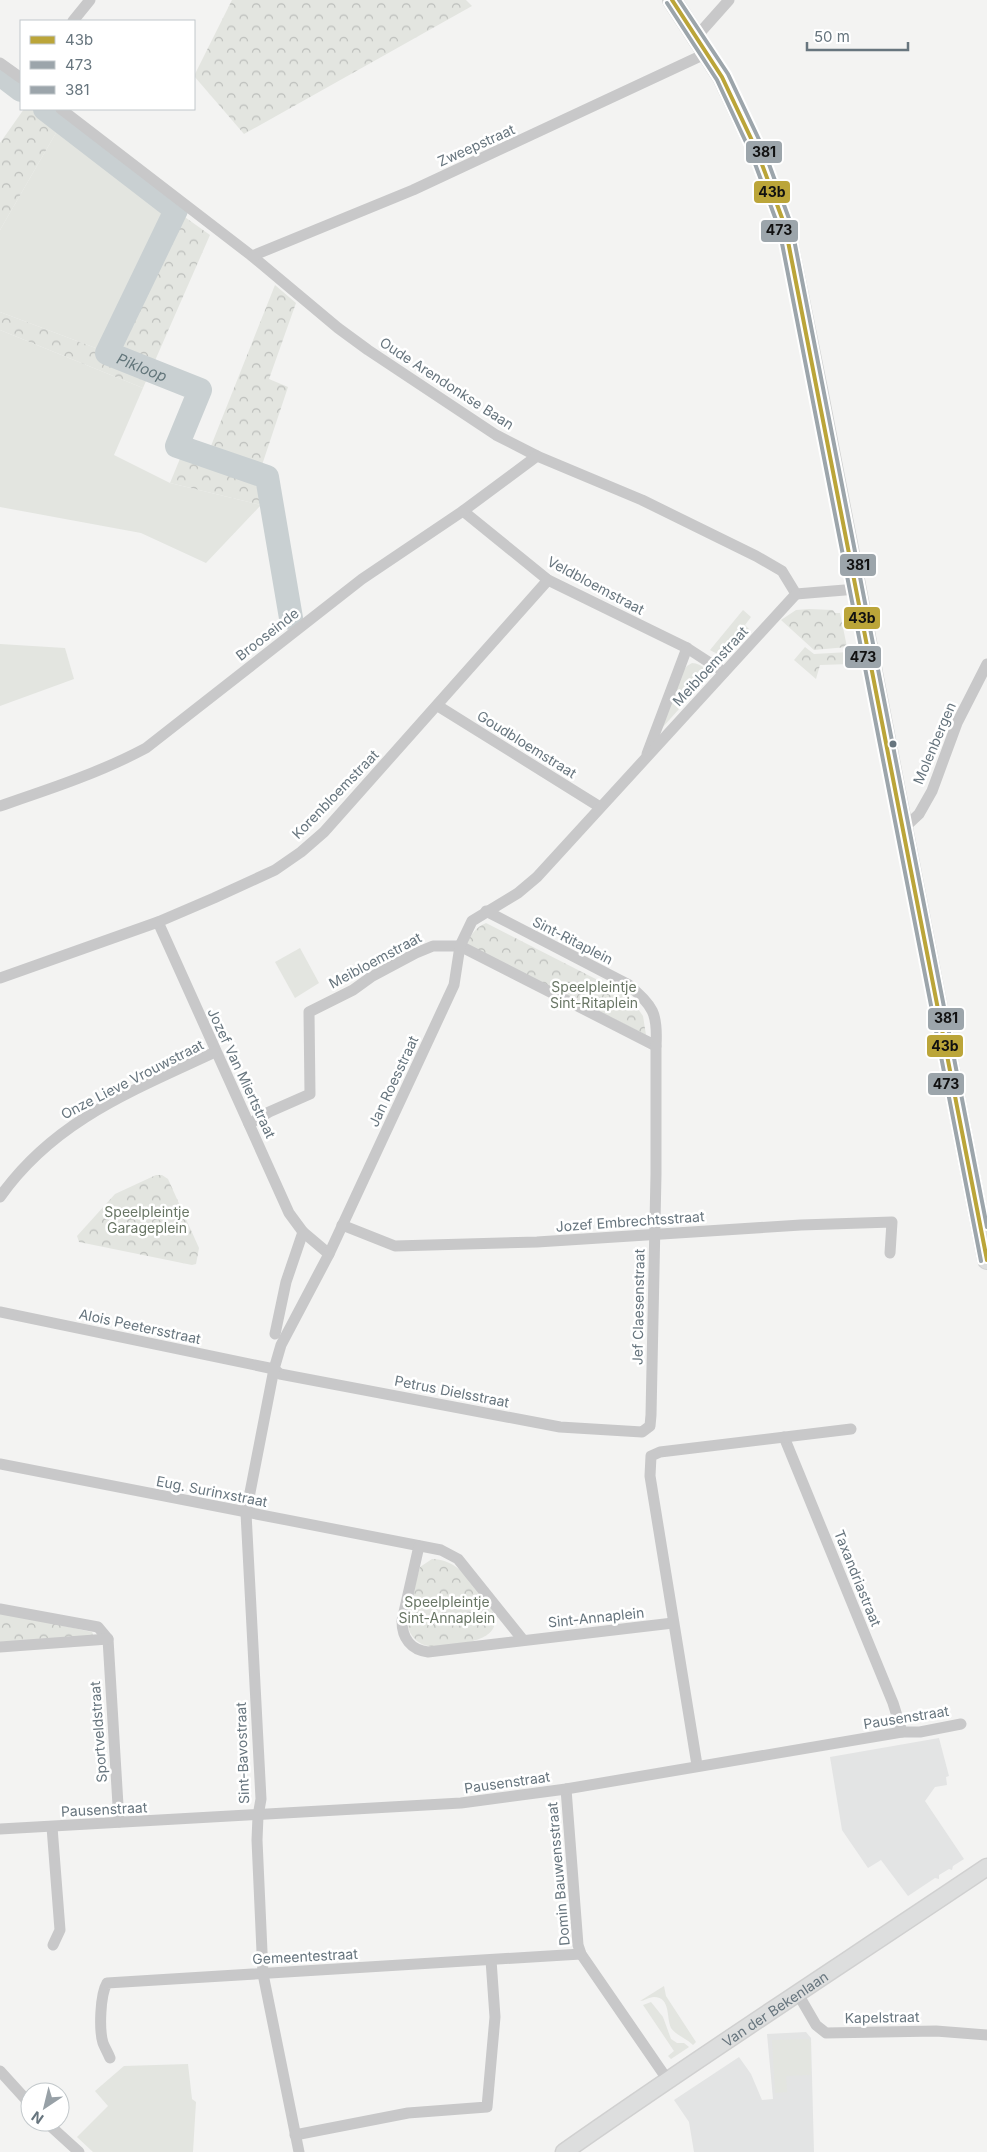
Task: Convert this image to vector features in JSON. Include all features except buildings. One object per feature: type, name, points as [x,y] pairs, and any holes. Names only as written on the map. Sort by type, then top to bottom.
[{"type":"main road","points":[[672,0],[722,77],[757,151],[785,226],[987,1260]]},
{"type":"street","points":[[74,20],[90,0]]},
{"type":"street","points":[[697,36],[729,0]]},
{"type":"street","name":"Zweepstraat","points":[[252,256],[413,190],[707,53]]},
{"type":"street","points":[[0,63],[20,77]]},
{"type":"street","name":"Oude Arendonkse Baan","points":[[62,110],[252,256],[338,328],[496,435],[537,456],[642,500],[756,556],[782,571],[796,594]]},
{"type":"street","name":"Brooseinde","points":[[0,806],[83,778],[119,763],[146,748],[362,579],[463,511],[537,456]]},
{"type":"street","name":"Veldbloemstraat","points":[[463,511],[548,580],[687,648],[724,672]]},
{"type":"street","name":"Korenbloemstraat","points":[[0,978],[158,922],[275,870],[301,852],[324,832],[548,580]]},
{"type":"street","points":[[796,594],[857,589]]},
{"type":"street","name":"Meibloemstraat","points":[[249,1124],[269,1112],[310,1094],[309,1012],[353,990],[371,977],[416,953],[433,946],[460,946],[472,921],[518,893],[537,877],[796,594]]},
{"type":"street","name":"Meibloemstraat","points":[[645,758],[687,648]]},
{"type":"street","name":"Molenbergen","points":[[903,829],[919,814],[932,791],[957,723],[987,664]]},
{"type":"street","name":"Goudbloemstraat","points":[[438,706],[600,808]]},
{"type":"street","name":"Sint-Ritaplein","points":[[486,911],[629,985],[645,1000],[654,1013],[657,1029],[656,1046]]},
{"type":"street","name":"Jozef Van Miertstraat","points":[[158,922],[289,1214],[303,1232],[329,1254]]},
{"type":"street","points":[[460,946],[656,1046]]},
{"type":"street","name":"Jan Roesstraat","points":[[329,1254],[454,985],[460,946]]},
{"type":"street","name":"Jef Claesenstraat","points":[[628,1431],[642,1432],[650,1426],[656,1046]]},
{"type":"street","name":"Onze Lieve Vrouwstraat","points":[[0,1197],[14,1176],[39,1150],[63,1130],[87,1115],[154,1080],[215,1052]]},
{"type":"street","name":"Jozef Embrechtsstraat","points":[[342,1225],[395,1246],[537,1242],[892,1222],[890,1253]]},
{"type":"street","points":[[275,1334],[286,1282],[303,1232]]},
{"type":"street","name":"Sint-Bavostraat","points":[[299,2152],[263,1974],[258,1816],[261,1799],[246,1513],[274,1369],[281,1345],[329,1254]]},
{"type":"street","name":"Alois Peetersstraat","points":[[0,1312],[274,1369]]},
{"type":"street","name":"Petrus Dielsstraat","points":[[274,1369],[280,1374],[560,1427],[628,1431]]},
{"type":"street","points":[[697,1765],[650,1476],[650,1456],[660,1452],[851,1429]]},
{"type":"street","name":"Taxandriastraat","points":[[784,1437],[893,1703],[902,1732]]},
{"type":"street","name":"Eug. Surinxstraat","points":[[0,1464],[419,1546]]},
{"type":"street","points":[[419,1546],[441,1550],[458,1560],[523,1640]]},
{"type":"street","name":"Sint-Annaplein","points":[[419,1546],[402,1621],[402,1631],[408,1643],[417,1651],[428,1652],[673,1623]]},
{"type":"street","points":[[0,1609],[98,1626],[108,1639]]},
{"type":"street","points":[[0,1647],[108,1639]]},
{"type":"street","name":"Sportveldstraat","points":[[108,1639],[119,1822]]},
{"type":"street","name":"Pausenstraat","points":[[0,1829],[461,1804],[566,1789],[697,1765],[902,1732],[920,1732],[961,1724]]},
{"type":"street","name":"Domin Bauwensstraat","points":[[566,1789],[577,1936],[581,1954],[667,2079]]},
{"type":"street","name":"Pausenstraat","points":[[52,1827],[60,1930],[53,1945]]},
{"type":"street","name":"Van der Bekenlaan","points":[[564,2152],[667,2079],[987,1867]]},
{"type":"street","name":"Gemeentestraat","points":[[110,2058],[103,2042],[102,1999],[103,1989],[107,1983],[581,1954]]},
{"type":"street","points":[[295,2135],[408,2113],[487,2107],[495,2017],[491,1960]]},
{"type":"street","name":"Kapelstraat","points":[[798,1994],[816,2025],[826,2033],[936,2031],[987,2035]]},
{"type":"street","points":[[0,2071],[20,2093]]},
{"type":"street","points":[[57,2132],[79,2152]]},
{"type":"shaded area","points":[[939,1738],[949,1776],[946,1777],[947,1785],[935,1787],[925,1801],[964,1859],[953,1866],[952,1870],[949,1869],[939,1875],[939,1879],[935,1878],[908,1896],[881,1860],[868,1868],[842,1830],[830,1757]]},
{"type":"shaded area","points":[[806,2032],[811,2038],[814,2152],[694,2152],[689,2122],[674,2100],[739,2057],[751,2074],[762,2100],[773,2099],[767,2034]]},
{"type":"green space","points":[[232,0],[466,0],[472,6],[244,134],[195,77]]},
{"type":"green space","points":[[23,110],[39,110],[60,126],[0,230],[0,143]]},
{"type":"green space","points":[[60,126],[165,208],[101,350],[0,312],[0,230]]},
{"type":"green space","points":[[165,208],[182,215],[210,235],[143,388],[0,330],[0,312],[101,350]]},
{"type":"green space","points":[[275,285],[296,303],[269,379],[288,387],[257,480],[267,488],[261,505],[170,483],[186,444],[209,451]]},
{"type":"green space","points":[[0,330],[143,388],[114,455],[170,483],[261,505],[206,563],[141,533],[0,507]]},
{"type":"green space","points":[[743,610],[751,617],[745,625],[749,629],[727,652],[716,653],[710,650]]},
{"type":"green space","points":[[796,610],[833,610],[835,613],[840,613],[847,647],[814,650],[781,620]]},
{"type":"green space","points":[[0,644],[65,648],[74,679],[0,706]]},
{"type":"green space","points":[[805,647],[814,654],[849,652],[850,664],[820,665],[816,679],[794,660]]},
{"type":"green space","points":[[692,663],[704,668],[706,673],[705,680],[662,728],[682,672]]},
{"type":"green space","name":"Speelpleintje Sint-Ritaplein","points":[[486,923],[629,996],[643,1016],[646,1035],[466,943],[477,929]]},
{"type":"green space","points":[[300,948],[319,983],[295,998],[275,962]]},
{"type":"green space","name":"Speelpleintje Garageplein","points":[[156,1175],[162,1175],[168,1179],[199,1248],[196,1264],[192,1265],[79,1242],[77,1236],[115,1194]]},
{"type":"green space","name":"Speelpleintje Sint-Annaplein","points":[[432,1559],[446,1562],[456,1567],[488,1601],[495,1617],[495,1625],[486,1636],[463,1643],[428,1646],[417,1641],[412,1636],[408,1624],[411,1598],[420,1567]]},
{"type":"green space","points":[[0,1612],[92,1632],[93,1634],[92,1636],[0,1642]]},
{"type":"green space","points":[[664,1986],[666,1996],[696,2042],[693,2045],[671,2028],[666,2004],[663,2000],[654,1997],[640,2001]]},
{"type":"green space","points":[[651,2002],[663,2017],[671,2039],[677,2043],[684,2043],[689,2047],[671,2059],[668,2056],[674,2051],[643,2005]]},
{"type":"green space","points":[[809,2039],[811,2043],[811,2075],[786,2076],[787,2092],[775,2093],[772,2040]]},
{"type":"green space","points":[[188,2064],[192,2099],[196,2102],[193,2152],[93,2152],[77,2137],[108,2106],[95,2091],[124,2066]]},
{"type":"waterway","name":"Pikloop","points":[[0,74],[20,89]]},
{"type":"waterway","name":"Pikloop","points":[[46,110],[176,210],[107,353],[200,390],[177,446],[267,477],[291,618]]},
{"type":"transit line","name":"43b","points":[[672,0],[722,77],[757,151],[785,226],[987,1260]]},
{"type":"transit line","name":"381","points":[[679,0],[728,74],[763,148],[791,224],[987,1227]]},
{"type":"transit line","name":"473","points":[[667,3],[717,80],[751,153],[779,228],[981,1261]]}]
